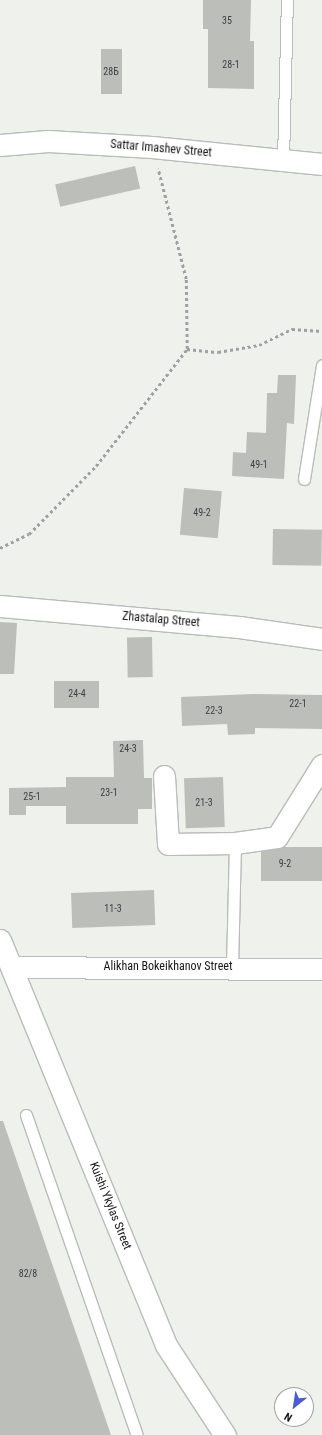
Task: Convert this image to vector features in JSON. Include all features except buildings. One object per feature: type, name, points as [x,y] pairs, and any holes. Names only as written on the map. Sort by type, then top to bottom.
[{"type":"street","name":"Sattar Imashev Street","points":[[0,145],[48,142],[152,147],[322,164]]},
{"type":"street","name":"Zhastalap Street","points":[[0,606],[238,627],[322,639]]},
{"type":"street","points":[[164,776],[168,844],[235,843],[277,837],[322,765]]},
{"type":"street","name":"Kuishi Ykylas Street","points":[[0,940],[6,967],[166,1345],[225,1435]]},
{"type":"street","name":"Alikhan Bokeikhanov Street","points":[[6,967],[232,967],[322,969]]},
{"type":"lane","points":[[283,160],[287,0]]},
{"type":"lane","points":[[304,479],[322,365]]},
{"type":"lane","points":[[232,967],[235,843]]},
{"type":"lane","points":[[26,1115],[137,1435]]},
{"type":"path","points":[[0,548],[29,534],[96,466],[187,349],[186,279],[152,147]]},
{"type":"path","points":[[187,349],[218,352],[259,345],[292,329],[322,331]]}]
